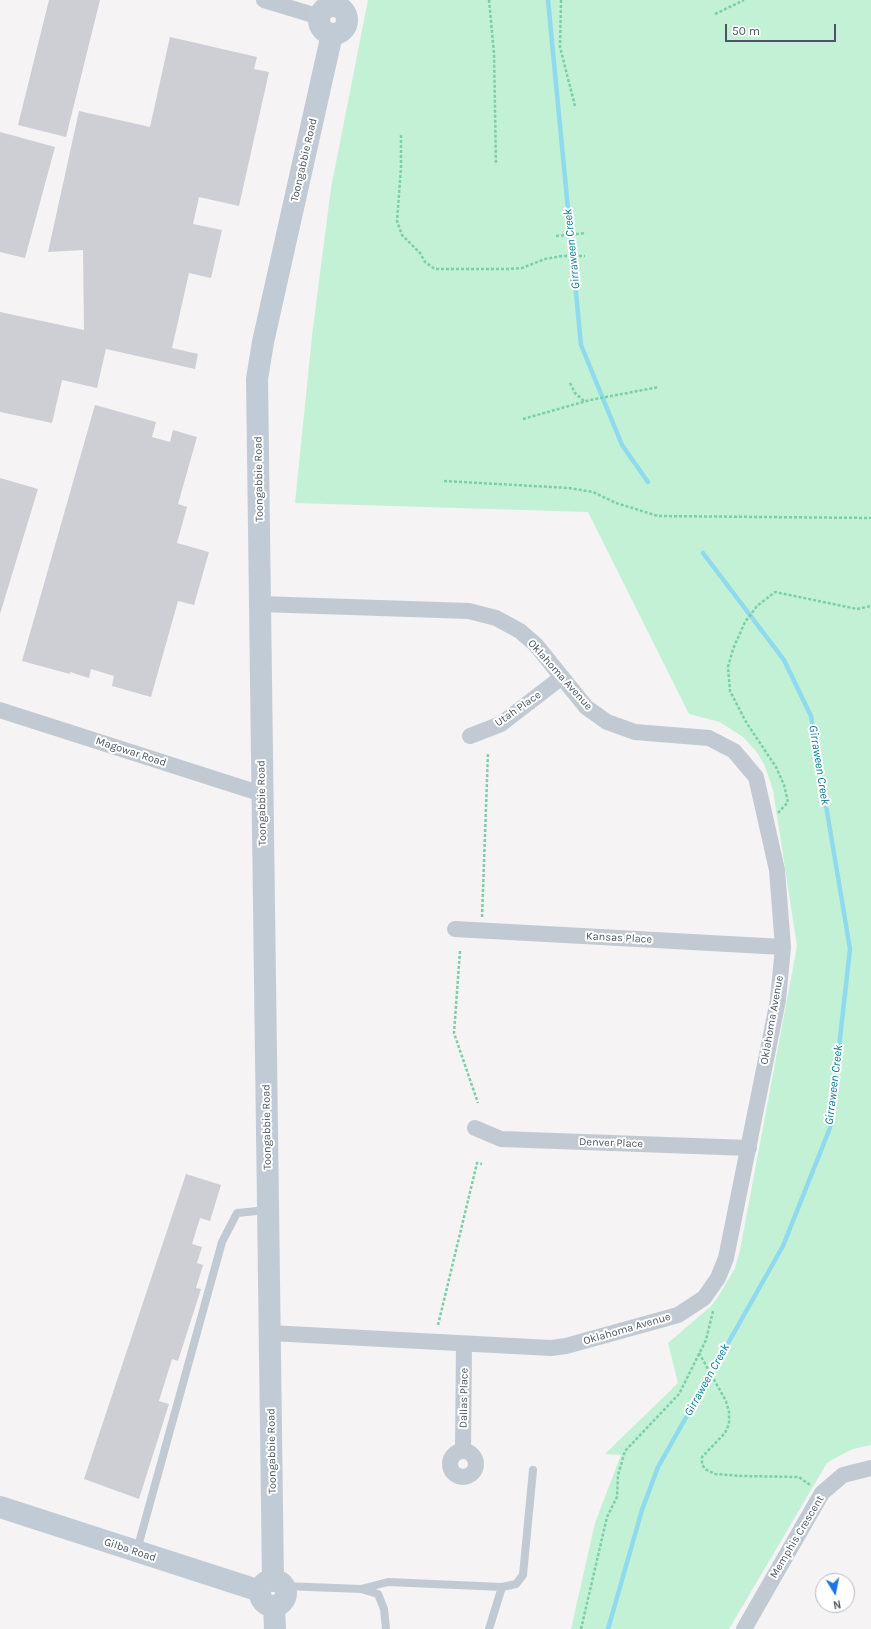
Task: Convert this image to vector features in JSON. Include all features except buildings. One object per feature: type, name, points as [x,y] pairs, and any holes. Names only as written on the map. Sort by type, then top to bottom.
[{"type":"main road","points":[[326,25],[339,33],[346,25],[346,14],[340,4]]},
{"type":"main road","name":"Toongabbie Road","points":[[275,1629],[273,1591],[257,379],[326,25]]},
{"type":"main road","name":"Gilba Road","points":[[0,1507],[137,1552],[273,1591]]},
{"type":"street","points":[[264,0],[326,25]]},
{"type":"street","name":"Oklahoma Avenue","points":[[260,604],[469,611],[496,618],[520,631],[536,645],[586,707],[607,722],[635,732],[709,738],[734,751],[756,776],[777,870],[783,947],[778,1000],[726,1258],[718,1278],[704,1298],[678,1314],[559,1348],[464,1345],[270,1333]]},
{"type":"street","name":"Utah Place","points":[[470,736],[501,724],[562,677]]},
{"type":"street","name":"Magowar Road","points":[[0,710],[262,794]]},
{"type":"street","name":"Kansas Place","points":[[455,929],[783,947]]},
{"type":"street","name":"Denver Place","points":[[474,1128],[502,1139],[749,1148]]},
{"type":"street","name":"Dallas Place","points":[[463,1450],[464,1345]]},
{"type":"street","name":"Memphis Crescent","points":[[744,1629],[822,1494],[843,1475],[871,1468]]},
{"type":"lane","points":[[137,1552],[222,1242],[237,1213],[268,1210]]},
{"type":"lane","points":[[273,1591],[361,1589],[388,1582],[502,1587],[516,1584],[523,1575],[533,1470]]},
{"type":"lane","points":[[489,1629],[502,1587]]},
{"type":"lane","points":[[361,1589],[378,1594],[384,1608],[386,1629]]},
{"type":"path","points":[[489,0],[494,53],[496,165]]},
{"type":"path","points":[[561,0],[560,47],[575,106]]},
{"type":"path","points":[[715,14],[744,0]]},
{"type":"path","points":[[401,135],[401,168],[397,222],[402,235],[420,253],[425,262],[434,269],[522,268],[562,256],[585,256]]},
{"type":"path","points":[[556,236],[586,233]]},
{"type":"path","points":[[570,384],[575,393],[585,401]]},
{"type":"path","points":[[523,420],[585,401],[659,387]]},
{"type":"path","points":[[444,481],[569,488],[592,492],[616,503],[658,516],[871,518]]},
{"type":"path","points":[[767,824],[788,802],[776,766],[746,722],[730,691],[728,667],[733,649],[745,622],[756,606],[775,592],[857,608],[871,606]]},
{"type":"path","points":[[482,921],[488,753]]},
{"type":"path","points":[[460,951],[454,1033],[478,1103]]},
{"type":"path","points":[[438,1325],[477,1163],[482,1164]]},
{"type":"path","points":[[581,1629],[605,1524],[617,1497],[618,1475],[625,1451],[679,1394],[706,1340],[714,1309]]},
{"type":"path","points":[[699,1353],[726,1401],[729,1412],[729,1424],[725,1433],[702,1457],[702,1464],[705,1469],[715,1474],[736,1476],[799,1477],[822,1494]]},
{"type":"green space","points":[[368,0],[871,0],[871,1445],[853,1449],[827,1463],[729,1629],[571,1629],[595,1523],[621,1455],[605,1454],[678,1383],[668,1343],[710,1307],[718,1297],[735,1268],[740,1250],[797,946],[773,790],[764,764],[756,751],[743,737],[720,722],[689,714],[588,512],[295,503],[312,336],[331,188]]},
{"type":"waterway","name":"Girraween Creek","points":[[548,0],[581,345],[622,445],[648,482]]},
{"type":"waterway","name":"Girraween Creek","points":[[608,1629],[642,1510],[658,1467],[783,1246],[830,1128],[850,949],[811,716],[784,660],[703,553]]}]
